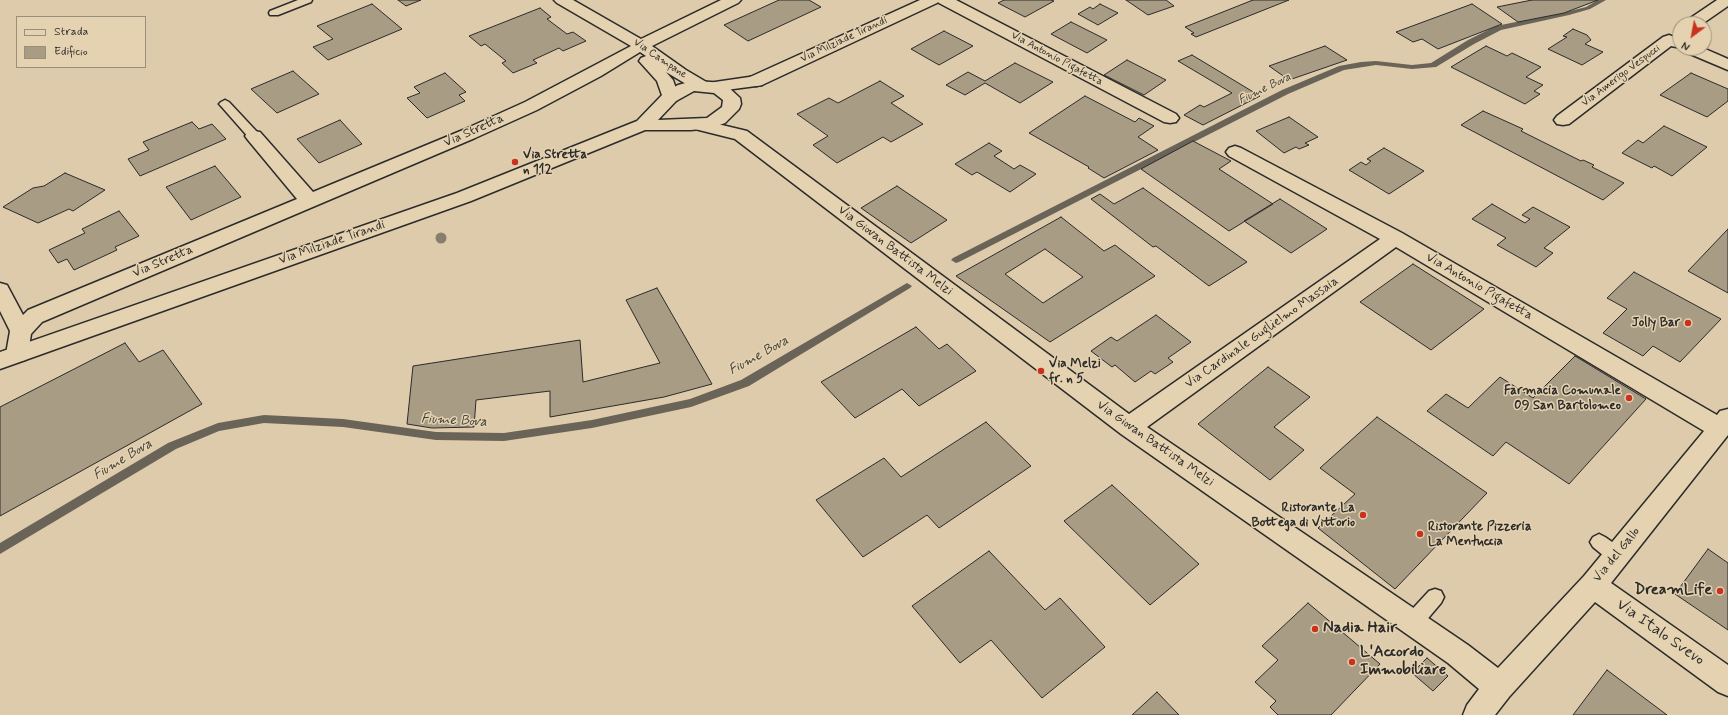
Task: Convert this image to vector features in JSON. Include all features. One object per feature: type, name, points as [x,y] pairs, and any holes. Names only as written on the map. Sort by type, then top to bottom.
[{"type":"street","name":"Via Campane","points":[[562,0],[617,32],[637,47],[680,74],[707,86]]},
{"type":"street","name":"Via Stretta","points":[[21,330],[35,316],[426,153],[531,106],[595,72],[637,47],[733,0]]},
{"type":"street","name":"Via Milziade Tirandi","points":[[643,125],[668,99],[684,89],[756,80],[932,0]]},
{"type":"street","name":"Via Antonio Pigafetta","points":[[944,0],[1170,118]]},
{"type":"street","points":[[1703,16],[1726,0]]},
{"type":"street","name":"Via Amerigo Vespucci","points":[[1563,120],[1672,42]]},
{"type":"street","name":"Via Campane","points":[[637,47],[665,80],[668,99]]},
{"type":"street","points":[[1707,56],[1728,65]]},
{"type":"street","name":"Via Milziade Tirandi","points":[[9,358],[464,197],[643,125],[696,125],[719,120],[756,80]]},
{"type":"street","points":[[707,86],[726,93],[731,98],[731,107],[741,135]]},
{"type":"street","points":[[668,99],[665,108],[667,114],[672,119],[696,125]]},
{"type":"street","name":"Via Giovan Battista Melzi","points":[[696,125],[741,135],[1129,427],[1458,654],[1499,687]]},
{"type":"street","points":[[254,136],[310,201]]},
{"type":"street","name":"Via Antonio Pigafetta","points":[[1235,152],[1395,238],[1724,423]]},
{"type":"street","name":"Via Cardinale Guglielmo Massaia","points":[[1129,427],[1395,238]]},
{"type":"street","points":[[0,290],[21,330],[9,358]]},
{"type":"street","name":"Via del Gallo","points":[[1477,715],[1499,687],[1593,585],[1608,548],[1724,423]]},
{"type":"street","name":"Via Italo Svevo","points":[[1593,585],[1728,682]]},
{"type":"lane","points":[[274,13],[307,0]]},
{"type":"lane","points":[[225,104],[254,136]]},
{"type":"lane","points":[[1412,623],[1435,597]]},
{"type":"building","points":[[398,0],[421,0],[406,6]]},
{"type":"building","points":[[779,0],[809,0],[821,7],[748,41],[724,25]]},
{"type":"building","points":[[1004,0],[1054,1],[1025,17],[998,3]]},
{"type":"building","points":[[1126,0],[1166,0],[1174,6],[1148,15]]},
{"type":"building","points":[[1253,0],[1289,0],[1196,37],[1191,34],[1194,33],[1185,27]]},
{"type":"building","points":[[1532,0],[1598,0],[1564,13],[1518,22],[1497,7]]},
{"type":"building","points":[[372,4],[402,29],[328,60],[313,47],[333,39],[317,26]]},
{"type":"building","points":[[1100,4],[1118,13],[1098,25],[1078,14],[1090,7],[1093,9]]},
{"type":"building","points":[[1472,4],[1502,24],[1438,49],[1422,39],[1413,42],[1396,32]]},
{"type":"building","points":[[540,8],[551,17],[547,19],[567,34],[573,32],[586,41],[563,51],[559,48],[533,60],[537,63],[513,73],[502,63],[506,61],[485,44],[481,46],[469,36]]},
{"type":"building","points":[[1071,22],[1107,40],[1087,53],[1051,34]]},
{"type":"building","points":[[1573,29],[1587,35],[1591,40],[1585,44],[1603,52],[1582,65],[1548,49],[1567,37],[1563,36]]},
{"type":"building","points":[[944,31],[973,46],[939,65],[911,49]]},
{"type":"building","points":[[1325,46],[1347,60],[1289,80],[1269,66]]},
{"type":"building","points":[[1486,46],[1507,56],[1512,53],[1541,67],[1526,77],[1543,85],[1534,91],[1540,94],[1525,104],[1451,67]]},
{"type":"building","points":[[1192,55],[1260,96],[1203,125],[1184,115],[1200,105],[1204,107],[1232,93],[1178,61]]},
{"type":"building","points":[[1127,60],[1166,80],[1144,95],[1104,75]]},
{"type":"building","points":[[1015,63],[1053,82],[1020,103],[985,83],[965,95],[946,85],[968,72],[985,81]]},
{"type":"building","points":[[293,71],[319,94],[277,113],[251,89]]},
{"type":"building","points":[[445,73],[466,92],[459,95],[465,101],[427,118],[407,98],[420,93],[414,87]]},
{"type":"building","points":[[1691,73],[1728,89],[1728,101],[1707,117],[1660,95]]},
{"type":"building","points":[[880,81],[904,96],[891,103],[923,124],[891,142],[883,137],[837,163],[813,145],[828,136],[797,114],[829,98],[838,103]]},
{"type":"building","points":[[1085,96],[1135,122],[1139,118],[1154,126],[1138,137],[1158,150],[1104,178],[1088,168],[1089,167],[1029,133]]},
{"type":"building","points":[[1483,111],[1523,129],[1521,131],[1581,161],[1583,160],[1594,165],[1592,167],[1624,183],[1603,200],[1461,125]]},
{"type":"building","points":[[1289,117],[1318,137],[1305,143],[1309,145],[1299,149],[1296,147],[1284,153],[1256,131]]},
{"type":"building","points":[[340,120],[362,144],[319,163],[297,139]]},
{"type":"building","points":[[192,122],[199,129],[212,124],[226,139],[140,176],[128,159],[149,150],[143,142]]},
{"type":"building","points":[[1664,126],[1707,147],[1672,176],[1654,166],[1652,168],[1622,153],[1638,140],[1643,143]]},
{"type":"building","points":[[1193,141],[1231,161],[1219,169],[1273,204],[1229,231],[1141,169]]},
{"type":"building","points":[[989,143],[1002,151],[994,156],[1014,169],[1020,165],[1036,174],[1010,192],[977,172],[972,175],[955,164]]},
{"type":"building","points":[[1384,148],[1424,171],[1389,194],[1349,170],[1361,162],[1366,165],[1371,161],[1367,159]]},
{"type":"building","points":[[215,166],[241,197],[191,220],[166,187]]},
{"type":"building","points":[[65,173],[105,190],[73,211],[69,209],[38,223],[3,207],[33,188],[44,186]]},
{"type":"building","points":[[897,186],[947,220],[911,243],[861,208]]},
{"type":"building","points":[[1143,188],[1247,262],[1209,286],[1156,246],[1153,247],[1091,199],[1100,194],[1114,204]]},
{"type":"building","points":[[1280,199],[1327,229],[1291,253],[1244,221]]},
{"type":"building","points":[[1492,204],[1525,223],[1530,219],[1522,215],[1533,207],[1570,227],[1544,248],[1553,253],[1536,267],[1497,245],[1506,238],[1472,219]]},
{"type":"building","points":[[119,211],[139,236],[115,247],[117,250],[74,270],[67,259],[58,263],[49,250],[85,233],[82,229]]},
{"type":"building","points":[[1061,217],[1104,251],[1115,245],[1155,276],[1050,342],[956,276]],"holes":[[[1045,249],[1083,277],[1043,303],[1005,274]]]},
{"type":"building","points":[[1728,229],[1728,293],[1688,271]]},
{"type":"building","points":[[1413,264],[1484,309],[1431,350],[1360,302]]},
{"type":"building","points":[[1634,272],[1721,319],[1680,362],[1653,346],[1643,356],[1603,333],[1627,309],[1607,298]]},
{"type":"building","points":[[657,288],[712,384],[664,397],[550,417],[550,391],[476,400],[474,427],[432,428],[407,424],[413,366],[580,340],[583,382],[660,363],[626,300]]},
{"type":"building","points":[[1156,315],[1191,342],[1168,358],[1173,362],[1155,374],[1151,371],[1135,382],[1115,365],[1112,367],[1091,351],[1111,337],[1117,341]]},
{"type":"building","points":[[916,327],[939,349],[947,344],[976,371],[919,406],[902,389],[855,418],[821,382]]},
{"type":"building","points":[[125,343],[139,362],[163,350],[202,404],[0,516],[0,407]]},
{"type":"building","points":[[1575,356],[1646,399],[1569,484],[1506,442],[1493,456],[1427,411],[1446,394],[1468,408],[1500,377],[1533,398]]},
{"type":"building","points":[[1268,367],[1310,397],[1274,427],[1304,450],[1270,480],[1198,424]]},
{"type":"building","points":[[1377,417],[1487,493],[1395,589],[1318,528],[1355,494],[1320,468]]},
{"type":"building","points":[[986,422],[1031,466],[939,528],[927,515],[863,557],[816,500],[884,458],[901,477]]},
{"type":"building","points":[[1112,485],[1199,564],[1150,605],[1064,521]]},
{"type":"building","points":[[1708,549],[1728,563],[1728,630],[1675,594]]},
{"type":"building","points":[[989,551],[1045,610],[1060,598],[1105,647],[1042,698],[991,640],[960,663],[912,606]]},
{"type":"building","points":[[1308,603],[1380,664],[1331,715],[1278,715],[1270,707],[1276,701],[1255,682],[1278,660],[1262,646]]},
{"type":"building","points":[[1427,658],[1448,676],[1433,691],[1412,673]]},
{"type":"building","points":[[1607,670],[1667,715],[1573,715]]},
{"type":"building","points":[[1157,692],[1179,715],[1132,715]]},
{"type":"waterway","name":"Fiume Bova","points":[[956,260],[1285,92],[1342,68],[1376,63],[1412,67],[1433,65],[1471,42],[1499,28],[1567,14],[1588,8],[1603,0]]},
{"type":"waterway","name":"Fiume Bova","points":[[0,549],[172,446],[218,427],[264,419],[343,423],[436,436],[504,437],[592,424],[691,403],[745,383],[907,286]]},
{"type":"place","name":"Via Stretta n 112","points":[[515,162]]},
{"type":"place","name":"Jolly Bar","points":[[1688,323]]},
{"type":"place","name":"Via Melzi fr. n 5","points":[[1041,371]]},
{"type":"place","name":"Farmacia Comunale 09 San Bartolomeo","points":[[1629,398]]},
{"type":"place","name":"Ristorante La Bottega di Vittorio","points":[[1363,515]]},
{"type":"place","name":"Ristorante Pizzeria La Mentuccia","points":[[1420,534]]},
{"type":"place","name":"DreamLife","points":[[1720,591]]},
{"type":"place","name":"Nadia Hair","points":[[1315,629]]},
{"type":"place","name":"L'Accordo Immobiliare","points":[[1352,662]]}]
